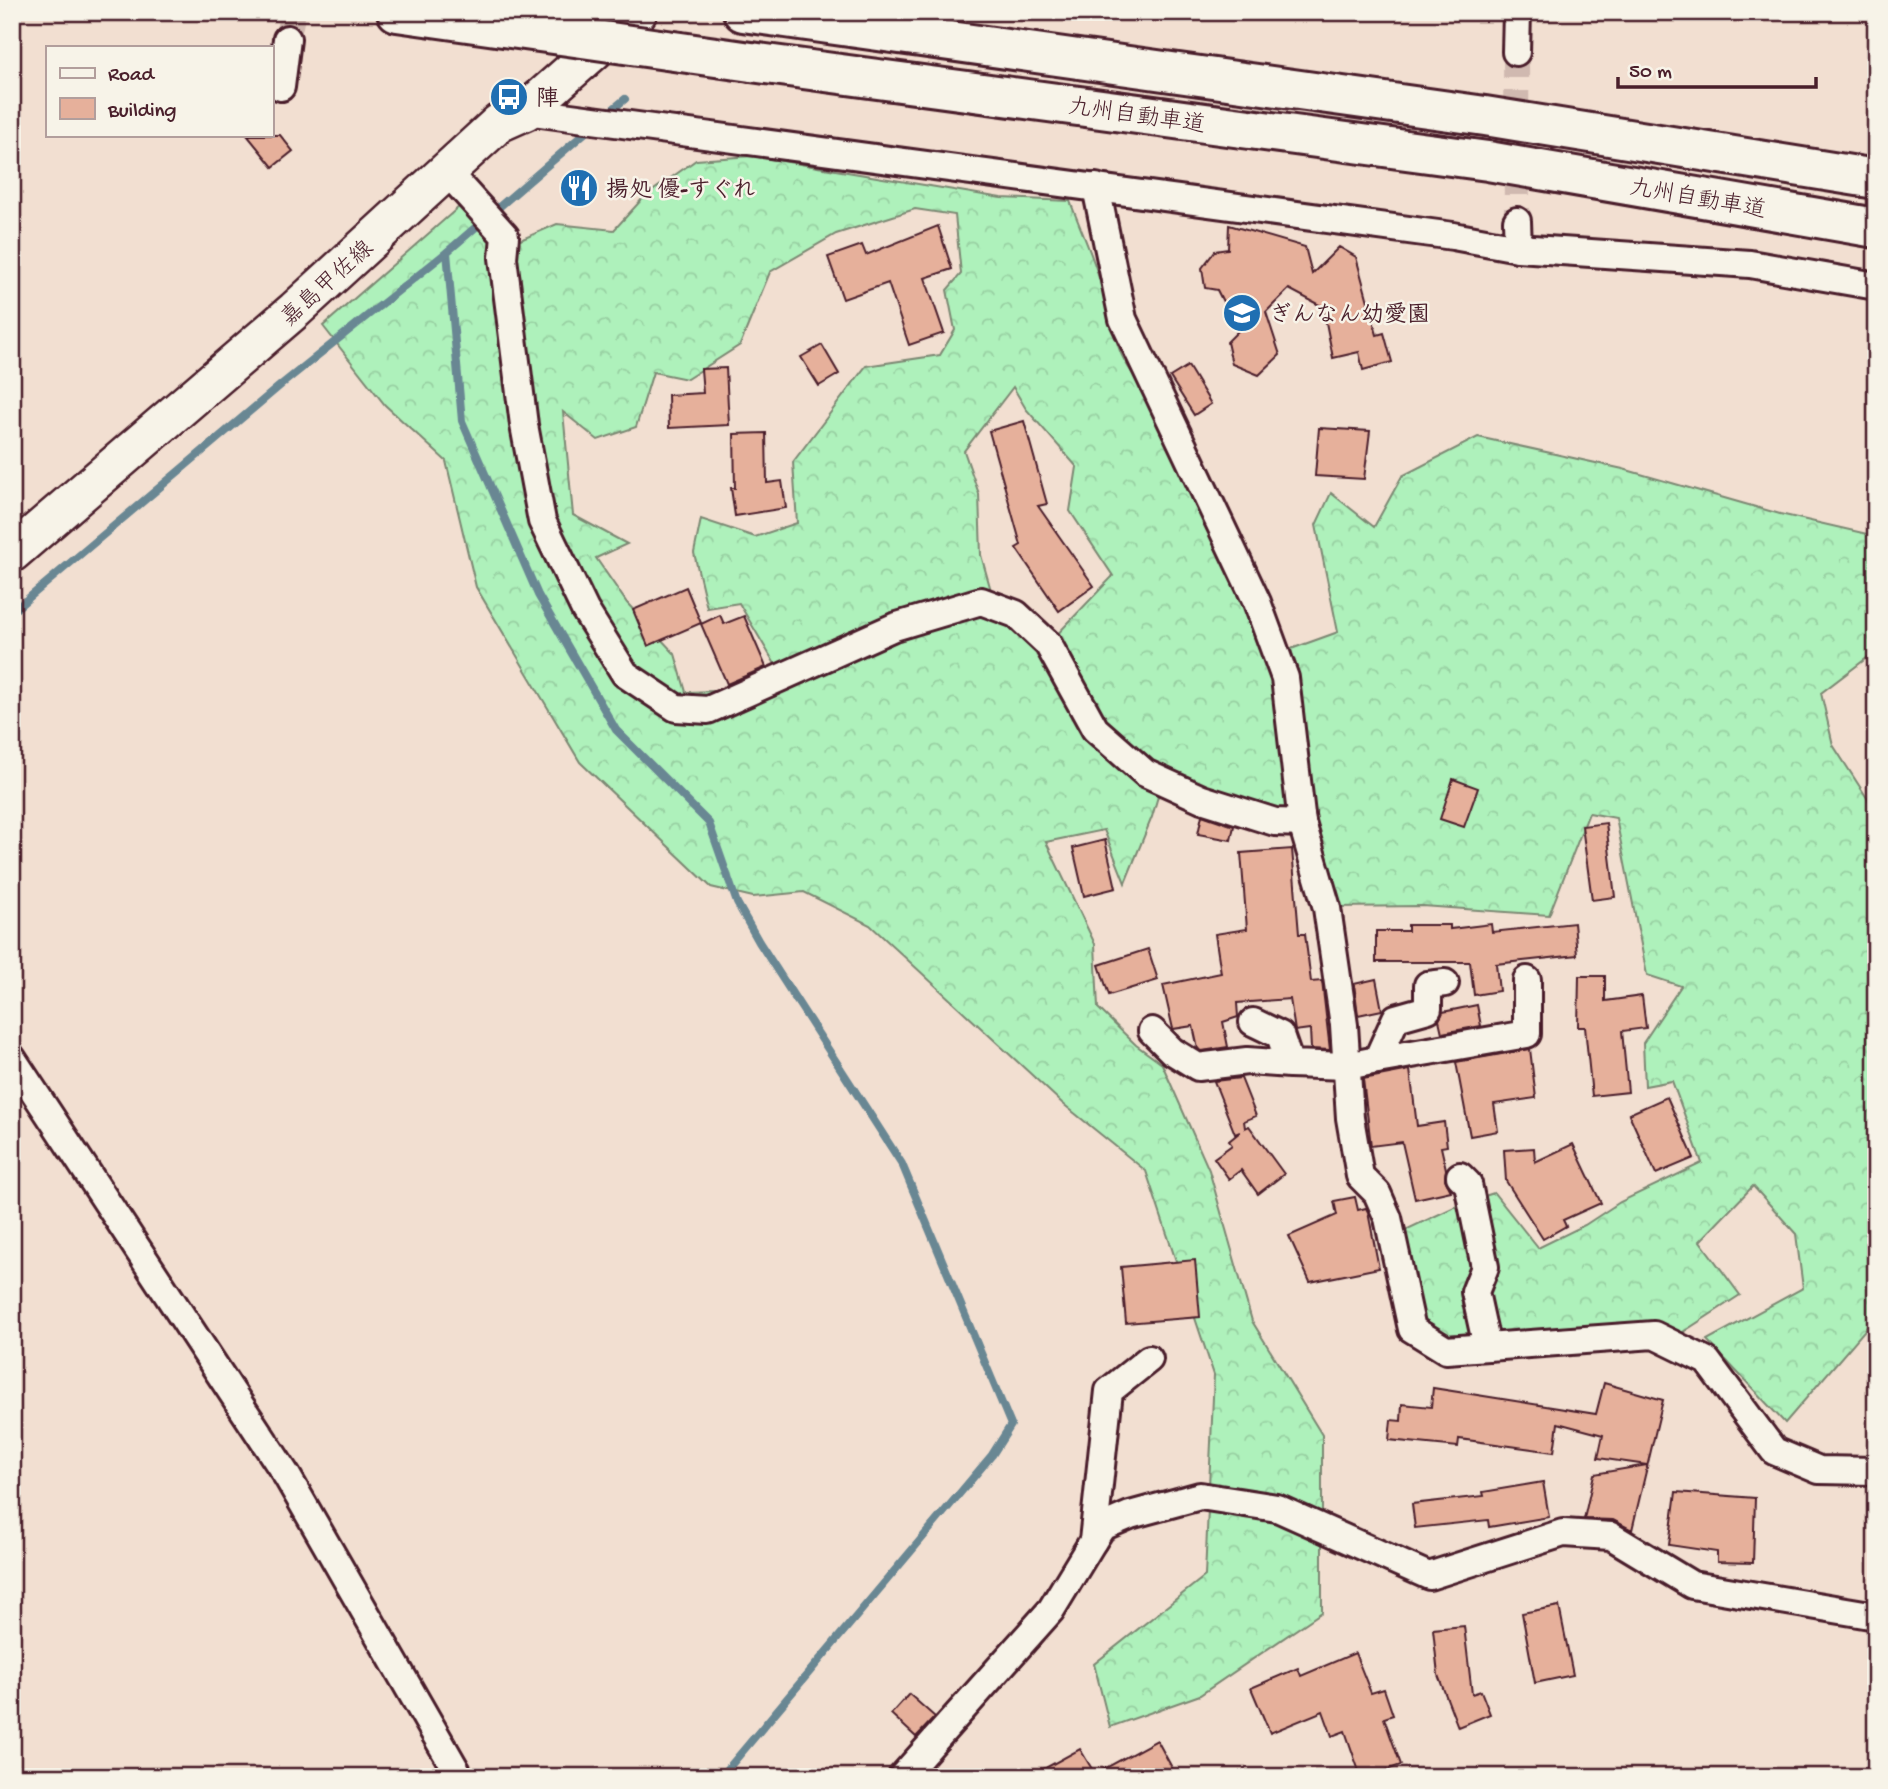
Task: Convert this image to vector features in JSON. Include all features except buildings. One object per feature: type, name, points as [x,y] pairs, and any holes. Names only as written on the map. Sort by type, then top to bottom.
[{"type":"highway","name":"九州自動車道","points":[[397,12],[1488,161],[1876,228]]},
{"type":"highway","name":"九州自動車道","points":[[753,13],[1485,116],[1876,180]]},
{"type":"main road","name":"嘉島甲佐線","points":[[12,553],[295,310],[457,182],[499,123],[526,111],[638,12]]},
{"type":"street","points":[[1516,52],[1517,12]]},
{"type":"street","points":[[281,87],[287,39]]},
{"type":"street","points":[[526,111],[1453,236],[1518,248],[1750,264],[1876,286]]},
{"type":"street","points":[[457,182],[505,236],[503,258],[524,425],[542,521],[585,610],[625,674],[676,708],[708,710],[894,627],[981,601],[1016,614],[1048,644],[1095,729],[1145,773],[1202,799],[1275,822],[1302,822]]},
{"type":"street","points":[[1096,187],[1123,319],[1257,602],[1285,678],[1302,822],[1327,908],[1347,1066],[1350,1118],[1360,1177],[1377,1193],[1388,1218],[1412,1329],[1446,1350],[1654,1335],[1707,1361],[1774,1451],[1819,1471],[1876,1471]]},
{"type":"street","points":[[1517,220],[1518,248]]},
{"type":"street","points":[[1152,1031],[1172,1051],[1198,1068],[1247,1061],[1347,1066],[1527,1034],[1527,980]]},
{"type":"street","points":[[1377,1060],[1396,1018],[1428,1009],[1428,985],[1445,983]]},
{"type":"street","points":[[1253,1022],[1280,1035],[1290,1064]]},
{"type":"street","points":[[12,1058],[287,1476],[460,1777]]},
{"type":"street","points":[[1460,1176],[1468,1184],[1485,1267],[1475,1292],[1487,1347]]},
{"type":"street","points":[[1093,1541],[1109,1391],[1149,1359]]},
{"type":"street","points":[[902,1777],[1051,1610],[1102,1527],[1130,1515],[1200,1496],[1276,1508],[1429,1576],[1563,1533],[1611,1536],[1692,1585],[1876,1616]]},
{"type":"green space","points":[[752,156],[1001,198],[1070,201],[1097,271],[1120,351],[1157,409],[1199,494],[1224,551],[1268,673],[1283,731],[1289,780],[1284,817],[1165,772],[1152,817],[1125,883],[1104,830],[1046,842],[1095,944],[1098,1008],[1136,1045],[1162,1064],[1209,1170],[1252,1321],[1322,1435],[1322,1612],[1200,1695],[1110,1727],[1094,1664],[1205,1576],[1214,1375],[1146,1171],[1062,1103],[870,925],[804,892],[753,897],[711,887],[580,762],[476,587],[446,461],[385,405],[323,326],[460,206],[511,244],[557,224],[614,230],[644,197],[696,160]],"holes":[[[915,209],[955,215],[961,274],[947,290],[955,330],[940,355],[866,366],[793,462],[797,523],[755,537],[701,519],[694,553],[707,608],[739,603],[775,664],[725,718],[714,691],[686,692],[675,654],[627,603],[596,558],[627,544],[573,515],[563,412],[598,440],[636,427],[653,372],[687,379],[740,345],[770,272],[836,234]],[[1013,387],[1026,409],[1077,467],[1070,511],[1113,576],[1048,644],[992,594],[981,555],[979,494],[964,451]]]},
{"type":"green space","points":[[1478,437],[1623,469],[1780,514],[1876,536],[1876,651],[1821,693],[1833,745],[1869,801],[1876,804],[1876,1317],[1785,1423],[1707,1340],[1803,1288],[1796,1234],[1753,1186],[1700,1241],[1740,1295],[1680,1334],[1451,1340],[1419,1330],[1401,1232],[1463,1203],[1494,1193],[1538,1248],[1585,1225],[1620,1202],[1702,1163],[1672,1081],[1645,1086],[1643,1043],[1681,986],[1647,975],[1616,818],[1589,813],[1549,915],[1423,906],[1333,907],[1313,831],[1299,681],[1291,649],[1338,632],[1316,525],[1331,493],[1374,527],[1402,476]]},
{"type":"waterway","points":[[607,114],[625,99]]},
{"type":"waterway","points":[[594,125],[447,252],[462,421],[538,595],[616,730],[709,823],[737,903],[759,942],[902,1164],[1011,1425],[992,1455],[721,1777]]},
{"type":"waterway","points":[[12,612],[282,384],[447,252]]},
{"type":"tunnel","points":[[287,39],[293,12]]},
{"type":"tunnel","points":[[1516,52],[1517,221]]},
{"type":"place","name":"陣","points":[[509,97]]},
{"type":"place","name":"揚処 優-すぐれ","points":[[579,188]]},
{"type":"place","name":"ぎんなん幼愛園","points":[[1242,313]]}]
